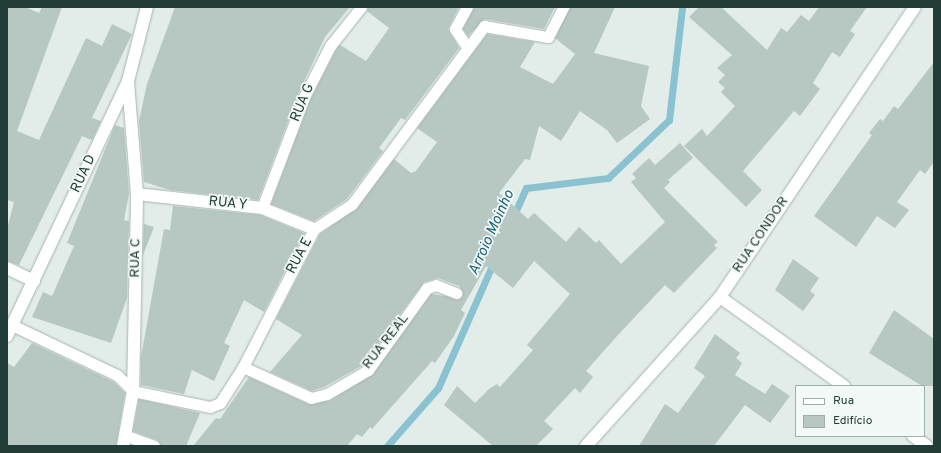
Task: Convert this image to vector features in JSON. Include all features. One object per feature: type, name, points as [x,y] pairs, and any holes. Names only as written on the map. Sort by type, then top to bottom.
[{"type":"street","name":"RUA D","points":[[7,336],[128,81],[146,7]]},
{"type":"street","name":"RUA CONDOR","points":[[586,446],[720,296],[915,7]]},
{"type":"street","name":"RUA C","points":[[124,441],[133,391],[137,194],[128,81]]},
{"type":"street","name":"RUA Y","points":[[137,194],[262,208],[314,229]]},
{"type":"street","points":[[7,268],[34,281]]},
{"type":"street","points":[[720,296],[843,385]]},
{"type":"street","points":[[914,437],[927,446]]},
{"type":"lane","name":"RUA G","points":[[262,208],[305,95],[330,46],[361,7]]},
{"type":"lane","points":[[467,7],[455,29],[468,48]]},
{"type":"lane","name":"RUA E","points":[[133,391],[210,407],[220,403],[243,367],[314,229],[352,204],[484,26],[548,37],[563,7]]},
{"type":"lane","name":"RUA REAL","points":[[243,367],[311,398],[327,394],[368,370],[427,288],[436,285],[456,293]]},
{"type":"lane","points":[[12,325],[117,375],[133,391]]},
{"type":"lane","name":"RUA C","points":[[124,441],[154,446]]},
{"type":"building","points":[[7,7],[25,7],[39,13],[42,7],[62,7],[17,131],[39,140],[86,38],[102,46],[112,24],[132,34],[92,118],[101,121],[92,140],[82,136],[19,265],[7,261],[7,229],[14,202],[7,200]]},
{"type":"building","points":[[175,7],[350,7],[325,37],[299,92],[258,200],[170,190],[144,182],[139,121],[147,84]]},
{"type":"building","points":[[368,7],[459,7],[448,29],[459,48],[405,120],[401,118],[379,148],[383,151],[347,199],[314,221],[271,204],[311,98],[336,50],[340,45],[366,61],[389,28],[367,11]]},
{"type":"building","points":[[474,7],[555,7],[544,29],[485,19],[468,36],[463,29]]},
{"type":"building","points":[[570,7],[615,7],[594,53],[649,66],[641,106],[650,119],[617,143],[607,130],[580,111],[561,141],[539,126],[530,160],[525,159],[499,193],[528,219],[534,213],[566,242],[579,227],[596,243],[599,240],[621,264],[665,222],[631,182],[636,178],[632,174],[649,158],[655,165],[680,143],[693,158],[668,180],[670,182],[664,188],[718,242],[714,245],[717,248],[674,293],[665,285],[617,336],[586,371],[593,377],[580,393],[575,388],[544,421],[553,429],[536,446],[493,446],[444,405],[457,386],[475,403],[489,389],[497,384],[500,387],[533,350],[527,345],[570,294],[534,261],[513,288],[486,266],[461,310],[465,313],[454,336],[435,363],[432,361],[372,429],[370,427],[362,437],[357,434],[347,446],[193,446],[216,418],[220,419],[249,377],[308,404],[329,401],[373,374],[431,294],[461,298],[463,292],[459,286],[438,278],[424,282],[363,365],[324,387],[312,391],[270,372],[302,335],[276,319],[320,234],[357,208],[394,159],[411,173],[416,171],[437,142],[417,128],[487,34],[535,42],[520,67],[553,84],[575,54],[555,38]]},
{"type":"building","points":[[699,7],[721,7],[767,50],[781,28],[787,32],[801,15],[809,21],[819,7],[867,7],[850,31],[855,34],[840,57],[832,52],[813,83],[820,89],[800,116],[794,111],[743,171],[762,190],[746,207],[684,146],[702,129],[707,136],[735,106],[721,92],[725,88],[718,82],[725,75],[717,68],[732,55],[689,17]]},
{"type":"building","points":[[934,62],[934,162],[925,174],[920,170],[897,202],[909,210],[895,228],[877,216],[856,247],[814,216],[872,135],[869,133],[880,119],[883,121],[894,106],[898,109]]},
{"type":"building","points":[[115,125],[124,128],[129,194],[124,220],[129,221],[127,298],[111,343],[32,317],[43,292],[52,296],[74,246],[67,243]]},
{"type":"building","points":[[173,206],[260,215],[304,233],[264,312],[244,300],[224,343],[230,346],[214,381],[192,370],[184,394],[141,385],[141,357],[164,229],[170,230]]},
{"type":"building","points":[[144,224],[154,227],[143,255]]},
{"type":"building","points":[[793,259],[819,278],[810,291],[815,295],[803,311],[775,290]]},
{"type":"building","points":[[894,310],[934,339],[934,386],[920,385],[869,353]]},
{"type":"building","points":[[715,334],[740,353],[736,358],[742,363],[735,375],[765,394],[772,384],[790,396],[770,423],[745,405],[714,446],[639,446],[665,404],[678,413],[705,376],[694,368]]},
{"type":"building","points":[[32,343],[114,382],[125,393],[116,446],[7,446],[7,363],[14,367]]},
{"type":"building","points":[[139,399],[200,413],[186,446],[161,446],[157,440],[133,431]]},
{"type":"waterway","name":"Arroio Moinho","points":[[513,217],[526,188],[608,178],[669,120],[682,7]]},
{"type":"waterway","name":"Arroio Moinho","points":[[387,446],[438,388],[494,261]]}]
